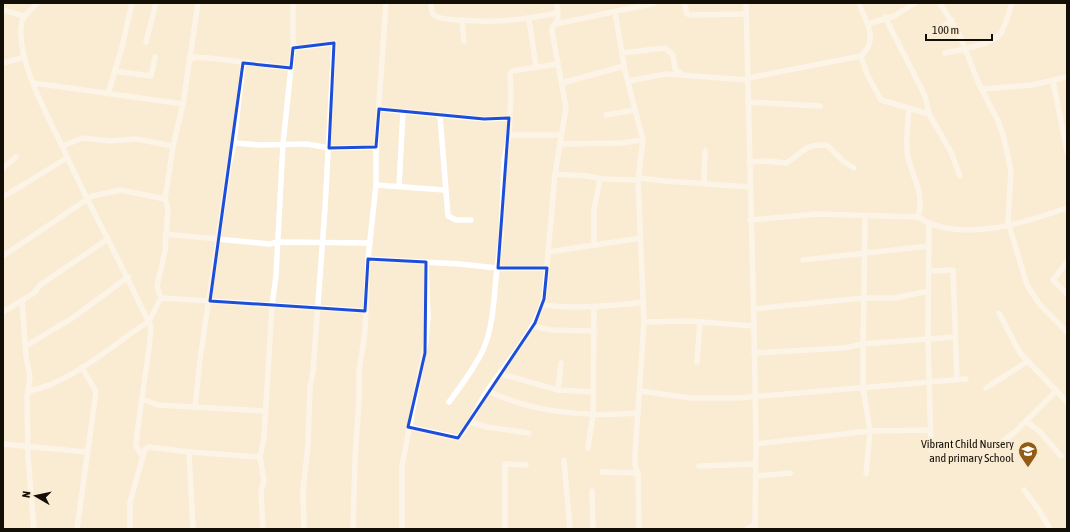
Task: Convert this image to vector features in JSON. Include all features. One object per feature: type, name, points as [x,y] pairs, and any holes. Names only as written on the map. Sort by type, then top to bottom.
[{"type":"street","points":[[38,3],[24,16],[20,25],[25,57],[34,83],[67,158],[128,277],[151,328],[136,434],[136,446],[142,456]]},
{"type":"street","points":[[108,94],[122,47],[132,3]]},
{"type":"street","points":[[146,42],[156,3]]},
{"type":"street","points":[[29,391],[45,387],[82,367],[149,321],[161,298],[157,286],[165,251],[165,234],[168,209],[165,199],[173,146],[183,104],[191,57],[198,3]]},
{"type":"street","points":[[263,529],[261,492],[264,480],[260,456],[265,411],[272,306],[276,275],[283,144],[293,48],[293,3]]},
{"type":"street","points":[[353,529],[359,372],[365,331],[368,259],[376,185],[376,146],[386,3]]},
{"type":"street","points":[[431,3],[432,12],[436,16],[497,23],[529,19],[558,13]]},
{"type":"street","points":[[556,24],[558,13],[557,3]]},
{"type":"street","points":[[408,427],[457,438],[460,436],[488,391],[532,326],[542,305],[554,174],[566,113],[552,27],[556,24],[655,3]]},
{"type":"street","points":[[684,3],[688,15],[746,14]]},
{"type":"street","points":[[746,3],[756,444],[754,464],[755,526],[747,529]]},
{"type":"street","points":[[628,81],[666,74],[748,79],[861,56],[867,51],[870,44],[871,34],[859,3]]},
{"type":"street","points":[[868,24],[905,10],[915,3]]},
{"type":"street","points":[[940,3],[952,20],[967,49],[978,82],[998,121],[1011,162],[1009,225],[1026,285],[1040,305],[1067,332]]},
{"type":"street","points":[[945,53],[967,49],[999,35],[1012,3]]},
{"type":"street","points":[[3,10],[24,16]]},
{"type":"street","points":[[615,12],[624,66],[634,110],[639,120],[643,140],[639,179],[644,322],[635,455],[638,473],[639,529]]},
{"type":"street","points":[[885,17],[925,96],[929,114],[951,152],[960,176]]},
{"type":"street","points":[[529,19],[536,67]]},
{"type":"street","points":[[462,20],[464,41]]},
{"type":"street","points":[[934,33],[952,20]]},
{"type":"street","points":[[293,48],[334,43],[329,148],[318,309],[313,372],[310,387],[308,446],[303,490],[304,529]]},
{"type":"street","points":[[622,53],[665,48],[673,55],[675,69],[682,74]]},
{"type":"street","points":[[861,56],[878,98],[929,114]]},
{"type":"street","points":[[3,63],[25,57]]},
{"type":"street","points":[[114,71],[151,76],[155,57]]},
{"type":"street","points":[[191,57],[291,68]]},
{"type":"street","points":[[195,408],[200,359],[234,143],[243,63]]},
{"type":"street","points":[[449,402],[474,366],[486,343],[493,307],[500,239],[504,161],[509,135],[508,118],[511,94],[510,74],[512,71],[558,64]]},
{"type":"street","points":[[562,83],[624,66]]},
{"type":"street","points":[[982,89],[1032,85],[1067,77]]},
{"type":"street","points":[[1053,81],[1067,152]]},
{"type":"street","points":[[34,83],[183,104]]},
{"type":"street","points":[[748,102],[820,106]]},
{"type":"street","points":[[909,108],[907,152],[916,176],[920,199],[918,217]]},
{"type":"street","points":[[379,109],[440,116],[484,119],[508,118]]},
{"type":"street","points":[[606,115],[634,110]]},
{"type":"street","points":[[399,186],[403,112]]},
{"type":"street","points":[[440,116],[448,216],[456,220],[471,220]]},
{"type":"street","points":[[509,135],[561,136]]},
{"type":"street","points":[[62,146],[83,138],[110,141],[136,139],[173,146]]},
{"type":"street","points":[[560,144],[621,143],[643,140]]},
{"type":"street","points":[[234,143],[261,145],[307,144],[329,148],[376,146]]},
{"type":"street","points":[[749,162],[766,161],[786,164],[805,148],[816,145],[827,145],[854,168]]},
{"type":"street","points":[[704,184],[705,151]]},
{"type":"street","points":[[3,168],[16,157]]},
{"type":"street","points":[[3,197],[67,158]]},
{"type":"street","points":[[554,174],[587,176],[600,179],[639,179],[750,187]]},
{"type":"street","points":[[594,246],[594,210],[600,179]]},
{"type":"street","points":[[376,185],[445,190]]},
{"type":"street","points":[[3,256],[87,199],[105,192],[120,190],[165,199]]},
{"type":"street","points":[[750,220],[816,214],[918,217],[928,224],[961,231],[1009,225],[1067,208]]},
{"type":"street","points":[[865,216],[866,252],[863,388],[870,431],[866,474]]},
{"type":"street","points":[[928,224],[928,338],[931,449]]},
{"type":"street","points":[[165,234],[270,244],[278,242],[370,243]]},
{"type":"street","points":[[548,252],[641,238]]},
{"type":"street","points":[[3,312],[34,293],[40,285],[108,239]]},
{"type":"street","points":[[803,260],[929,246]]},
{"type":"street","points":[[368,259],[497,268],[546,268]]},
{"type":"street","points":[[402,529],[402,466],[408,427],[425,347],[428,316],[426,262]]},
{"type":"street","points":[[1067,262],[1053,280],[1067,294]]},
{"type":"street","points":[[929,271],[953,270],[957,379]]},
{"type":"street","points":[[26,346],[74,317],[128,277]]},
{"type":"street","points":[[754,309],[864,298],[895,298],[929,291]]},
{"type":"street","points":[[161,298],[365,312]]},
{"type":"street","points":[[22,300],[30,377],[27,398],[28,446],[34,529]]},
{"type":"street","points":[[542,305],[594,307],[644,302]]},
{"type":"street","points":[[588,448],[593,414],[595,330],[594,307]]},
{"type":"street","points":[[999,313],[1015,345],[1067,402]]},
{"type":"street","points":[[644,322],[700,322],[754,326]]},
{"type":"street","points":[[697,362],[700,322]]},
{"type":"street","points":[[532,326],[551,330],[595,330]]},
{"type":"street","points":[[754,353],[844,348],[863,344],[955,337]]},
{"type":"street","points":[[986,388],[1028,361]]},
{"type":"street","points":[[558,390],[562,362]]},
{"type":"street","points":[[77,529],[86,452],[96,392],[82,367]]},
{"type":"street","points":[[500,374],[558,390],[593,392]]},
{"type":"street","points":[[640,391],[691,398],[754,397],[966,379]]},
{"type":"street","points":[[488,391],[501,398],[537,408],[593,414],[638,413]]},
{"type":"street","points":[[1003,441],[1026,421],[1056,391]]},
{"type":"street","points":[[142,399],[158,405],[265,411]]},
{"type":"street","points":[[1026,421],[1040,432],[1061,456]]},
{"type":"street","points":[[470,422],[487,427],[529,434]]},
{"type":"street","points":[[756,444],[870,431],[930,430]]},
{"type":"street","points":[[3,444],[86,452]]},
{"type":"street","points":[[130,529],[130,502],[145,449],[149,447],[189,452],[260,456]]},
{"type":"street","points":[[189,452],[193,529]]},
{"type":"street","points":[[564,460],[570,529]]},
{"type":"street","points":[[505,529],[505,464],[526,465]]},
{"type":"street","points":[[699,466],[754,464]]},
{"type":"street","points":[[602,472],[638,473]]},
{"type":"street","points":[[755,476],[791,473]]},
{"type":"street","points":[[1024,490],[1050,529]]},
{"type":"street","points":[[592,491],[593,529]]},
{"type":"highlighted area","points":[[334,43],[329,148],[376,147],[379,109],[484,119],[509,118],[498,268],[547,268],[544,299],[535,323],[458,438],[408,427],[425,353],[426,262],[368,259],[365,311],[210,301],[243,63],[291,68],[293,48]]},
{"type":"place","name":"Vibrant Child Nursery and primary School","points":[[1028,468]]}]
